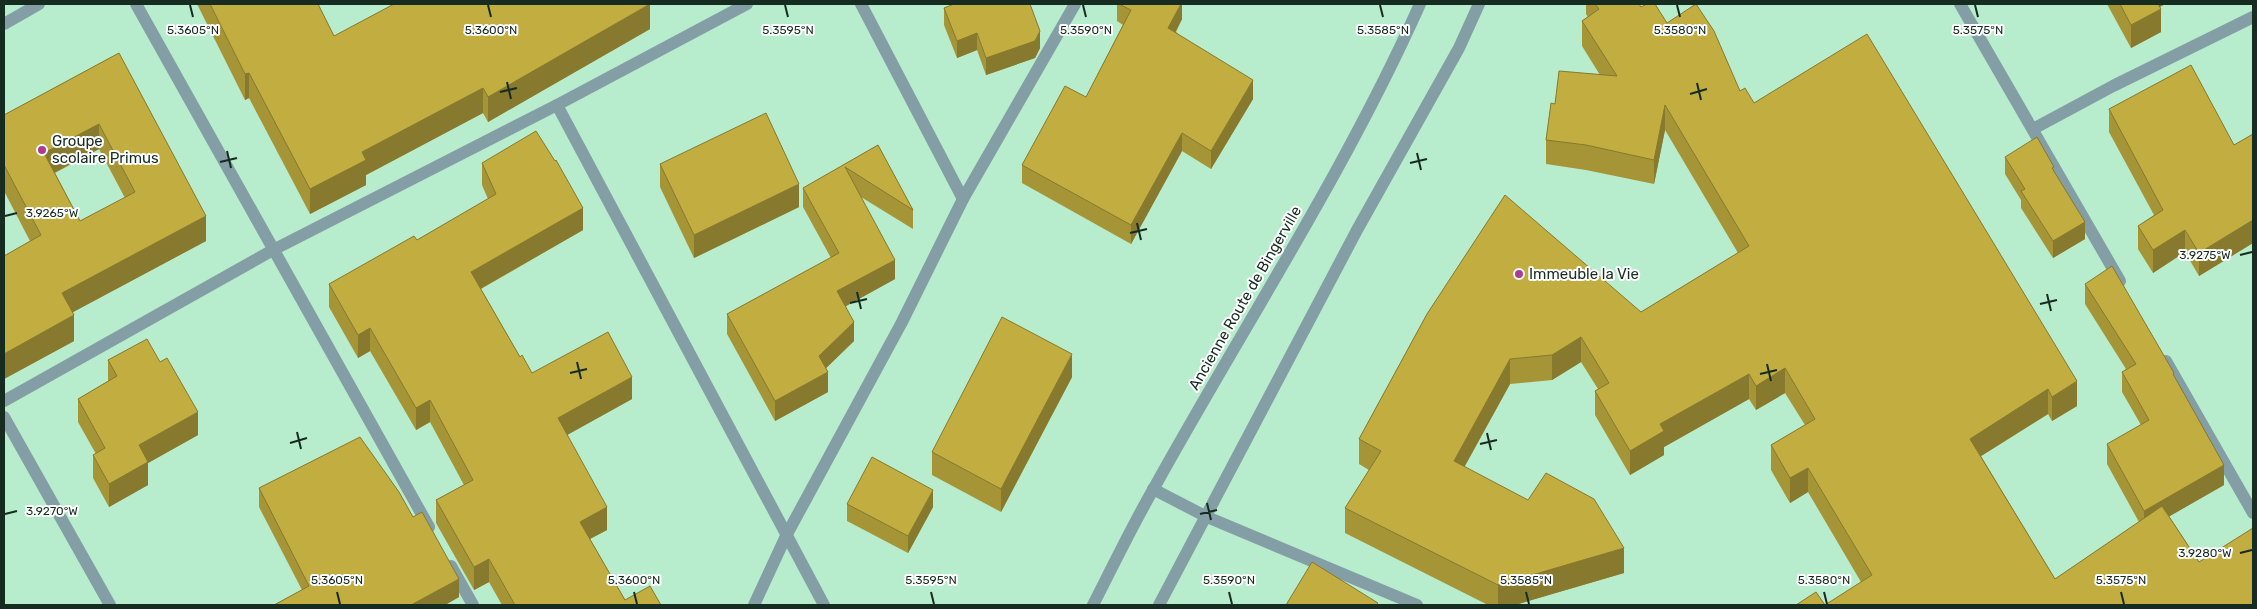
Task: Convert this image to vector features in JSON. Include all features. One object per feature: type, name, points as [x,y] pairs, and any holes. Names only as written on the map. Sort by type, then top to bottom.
[{"type":"street","points":[[4,24],[39,4]]},
{"type":"street","points":[[136,4],[434,536]]},
{"type":"street","points":[[4,401],[273,250],[557,105],[747,4]]},
{"type":"street","points":[[861,4],[963,199]]},
{"type":"street","points":[[754,605],[786,536],[902,322],[963,199],[1075,4]]},
{"type":"street","name":"Ancienne Route de Bingerville","points":[[1093,605],[1153,489],[1315,209],[1399,51],[1420,4]]},
{"type":"street","points":[[1159,605],[1357,230],[1459,48],[1479,4]]},
{"type":"street","points":[[1960,4],[2126,291]]},
{"type":"street","points":[[2033,129],[2113,86],[2253,17]]},
{"type":"street","points":[[557,105],[824,605]]},
{"type":"street","points":[[2160,351],[2253,513]]},
{"type":"street","points":[[4,417],[110,605]]},
{"type":"street","points":[[1153,489],[1207,517],[1417,605]]},
{"type":"street","points":[[444,554],[473,605]]},
{"type":"building","points":[[210,4],[318,4],[334,36],[394,4],[650,4],[488,97],[483,88],[362,152],[366,160],[310,189],[249,73],[245,74]]},
{"type":"building","points":[[954,4],[1030,4],[1040,31],[1035,41],[986,58],[977,33],[957,41],[944,8]]},
{"type":"building","points":[[1119,4],[1181,4],[1168,28],[1253,80],[1211,151],[1182,133],[1131,225],[1022,165],[1065,86],[1086,97],[1131,10]]},
{"type":"building","points":[[1595,4],[1639,4],[1641,7],[1647,4],[1655,4],[1667,23],[1696,4],[1714,31],[1740,91],[1745,88],[1754,103],[1867,34],[2077,381],[2052,397],[2048,389],[1970,439],[2055,579],[2162,506],[2199,562],[2253,528],[2253,605],[1825,605],[1872,575],[1808,468],[1790,478],[1771,445],[1815,419],[1785,368],[1756,386],[1749,374],[1660,424],[1664,431],[1630,451],[1595,391],[1609,383],[1581,337],[1552,355],[1510,359],[1454,461],[1528,500],[1546,473],[1594,499],[1624,548],[1498,585],[1345,508],[1381,451],[1359,439],[1427,314],[1505,195],[1641,312],[1749,246],[1665,105],[1654,160],[1586,145],[1546,140],[1551,103],[1555,104],[1559,71],[1617,76],[1582,21],[1599,9]]},
{"type":"building","points":[[2120,4],[2158,4],[2161,9],[2131,25]]},
{"type":"building","points":[[119,53],[206,216],[62,293],[74,315],[4,354],[4,256],[41,235],[4,165],[4,115]],"holes":[[[99,124],[135,192],[80,221],[44,153]]]},
{"type":"building","points":[[2191,65],[2234,145],[2253,134],[2253,220],[2199,253],[2185,230],[2153,250],[2138,226],[2163,210],[2109,109]]},
{"type":"building","points":[[766,113],[799,184],[694,235],[660,164]]},
{"type":"building","points":[[536,131],[556,160],[583,208],[471,272],[520,357],[522,355],[532,373],[608,332],[632,377],[558,418],[607,507],[580,522],[625,600],[650,586],[661,605],[515,605],[489,559],[474,567],[436,500],[473,480],[430,400],[416,408],[370,328],[358,335],[329,284],[414,236],[417,240],[496,194],[482,163]]},
{"type":"building","points":[[2037,137],[2054,167],[2052,168],[2085,222],[2053,241],[2021,191],[2025,189],[2005,157]]},
{"type":"building","points":[[878,145],[913,210],[845,167],[895,260],[837,291],[854,322],[819,356],[828,372],[775,401],[727,314],[839,253],[803,188]]},
{"type":"building","points":[[2112,266],[2174,373],[2224,465],[2144,511],[2107,444],[2149,420],[2122,372],[2136,364],[2085,284]]},
{"type":"building","points":[[1002,317],[1072,354],[1001,489],[932,452]]},
{"type":"building","points":[[147,339],[160,362],[167,358],[198,412],[139,445],[148,462],[109,484],[93,455],[105,448],[78,399],[117,376],[108,360]]},
{"type":"building","points":[[360,437],[399,492],[413,517],[422,512],[459,579],[411,605],[274,605],[309,586],[259,488]]},
{"type":"building","points":[[872,457],[933,490],[908,536],[847,504]]},
{"type":"building","points":[[1312,562],[1378,603],[1376,605],[1286,605]]},
{"type":"building","points":[[1816,592],[1825,605],[1796,605]]},
{"type":"place","name":"Groupe scolaire Primus","points":[[42,150]]},
{"type":"place","name":"Immeuble la Vie","points":[[1519,274]]}]
